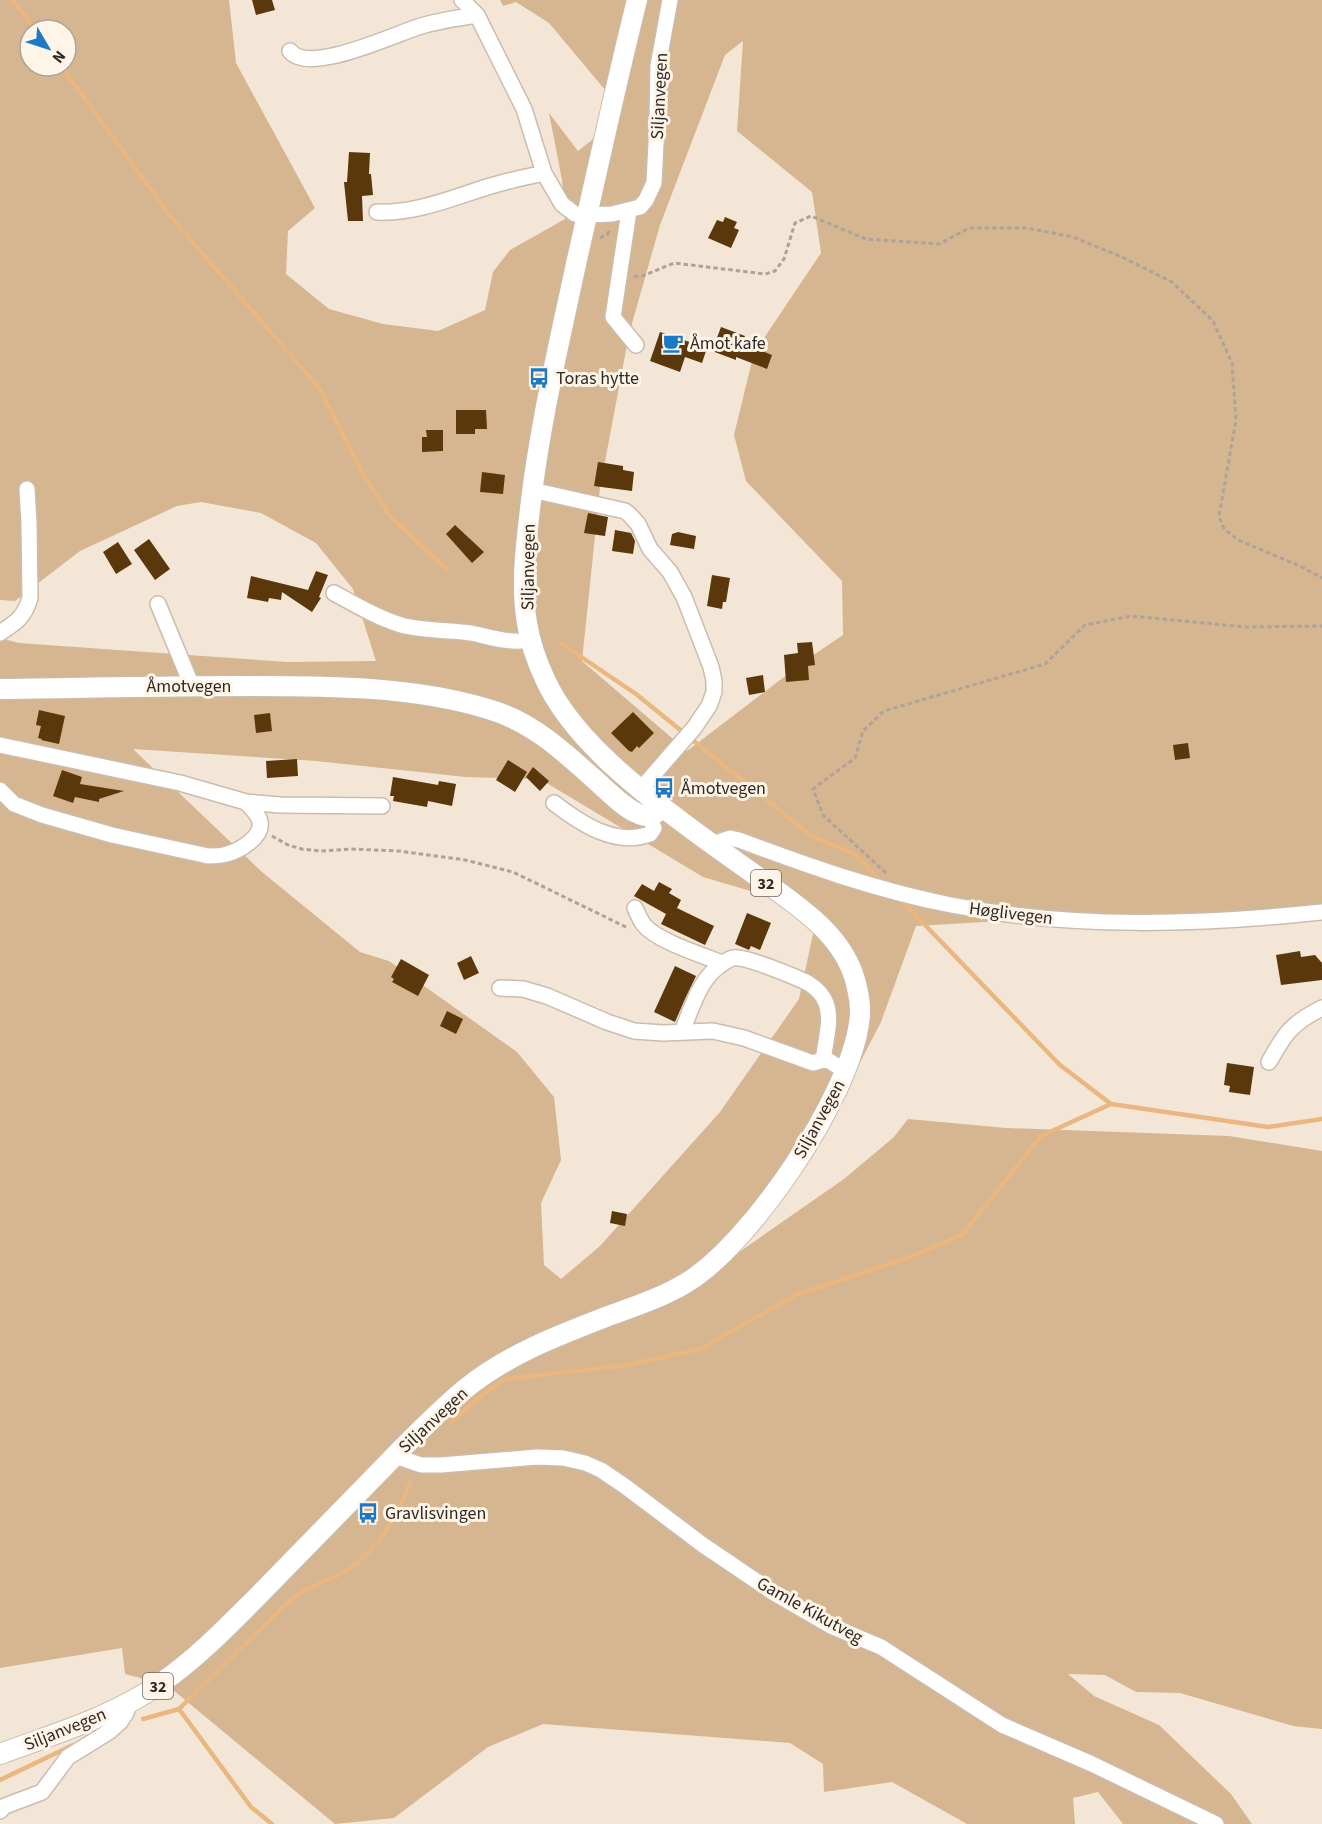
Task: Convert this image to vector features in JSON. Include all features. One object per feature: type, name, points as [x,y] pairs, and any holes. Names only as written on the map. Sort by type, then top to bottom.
[{"type":"main road","name":"Siljanvegen","points":[[0,1755],[130,1702],[186,1665],[237,1617],[460,1393],[495,1368],[542,1341],[666,1293],[689,1281],[711,1265],[746,1230],[777,1190],[821,1119],[845,1071],[855,1042],[860,1011],[855,979],[844,955],[827,932],[799,906],[712,844],[656,812],[640,790],[598,750],[567,716],[545,679],[530,640],[524,582],[532,490],[552,371],[618,74],[637,0]]},
{"type":"main road","name":"Åmotvegen","points":[[0,689],[303,686],[420,694],[446,698],[498,712],[536,730],[633,811],[639,814],[656,812]]},
{"type":"street","points":[[462,0],[477,15],[524,109],[543,173],[562,204],[575,214],[612,214],[629,211],[613,317],[636,345]]},
{"type":"street","name":"Siljanvegen","points":[[629,211],[640,207],[654,183],[658,66],[670,0]]},
{"type":"street","points":[[290,51],[301,58],[340,54],[418,27],[477,15]]},
{"type":"street","points":[[377,212],[390,213],[443,202],[496,184],[543,173]]},
{"type":"street","points":[[0,633],[22,617],[30,598],[27,489]]},
{"type":"street","points":[[532,490],[625,511],[630,515],[638,524],[650,549],[670,572],[684,597],[711,667],[714,692],[709,706],[694,728],[640,790]]},
{"type":"street","points":[[334,593],[380,618],[403,626],[470,633],[507,641],[530,640]]},
{"type":"street","points":[[158,604],[192,686]]},
{"type":"street","points":[[0,745],[180,783],[246,802],[280,805],[382,806]]},
{"type":"street","points":[[0,790],[14,804],[42,815],[112,835],[194,854],[219,856],[233,852],[249,842],[259,831],[261,825],[259,819],[246,802]]},
{"type":"street","points":[[554,803],[584,824],[606,834],[621,836],[635,837],[650,834],[654,828],[656,812]]},
{"type":"street","name":"Høglivegen","points":[[712,844],[730,838],[739,840],[793,861],[853,880],[978,910],[1035,917],[1098,922],[1157,923],[1322,912]]},
{"type":"street","points":[[635,908],[642,923],[649,931],[676,945],[722,963]]},
{"type":"street","points":[[682,1032],[696,996],[711,974],[722,963],[736,957],[747,958],[807,983],[819,991],[826,1003],[829,1017],[824,1054],[826,1059],[845,1071]]},
{"type":"street","points":[[501,988],[523,989],[548,996],[607,1022],[634,1031],[663,1033],[707,1031],[729,1034],[813,1063],[826,1059]]},
{"type":"street","points":[[1269,1062],[1289,1029],[1306,1016],[1322,1008]]},
{"type":"street","name":"Gamle Kikutveg","points":[[395,1456],[421,1465],[537,1457],[563,1458],[585,1463],[601,1470],[703,1545],[774,1593],[831,1626],[881,1647],[1002,1725],[1092,1764],[1216,1824]]},
{"type":"street","points":[[0,1811],[5,1806],[42,1792],[68,1757],[95,1741],[120,1722],[130,1702]]},
{"type":"path","points":[[620,275],[640,277],[674,263],[765,274],[776,271],[784,259],[795,222],[811,216],[866,239],[939,244],[969,228],[1027,228],[1073,237],[1122,257],[1172,282],[1213,321],[1232,363],[1236,420],[1219,516],[1224,529],[1238,540],[1322,578]]},
{"type":"path","points":[[907,894],[824,815],[813,789],[855,758],[863,731],[884,711],[1046,664],[1085,625],[1131,616],[1246,627],[1322,626]]},
{"type":"path","points":[[259,831],[302,849],[399,851],[465,860],[494,867],[513,872],[633,930],[649,931]]},
{"type":"shaded area","points":[[0,0],[229,0],[236,63],[315,208],[288,231],[286,274],[329,309],[383,324],[438,331],[485,310],[493,272],[510,250],[565,219],[562,180],[549,113],[578,151],[602,132],[606,91],[549,23],[516,2],[503,6],[500,0],[1322,0],[1322,919],[1144,920],[1119,914],[916,926],[881,1022],[840,1101],[719,1266],[844,1179],[894,1137],[908,1119],[1006,1128],[1229,1136],[1322,1151],[1322,1729],[1293,1726],[1180,1693],[1136,1692],[1105,1675],[1068,1674],[1094,1696],[1159,1725],[1231,1794],[1252,1824],[1123,1824],[1098,1792],[1073,1798],[1075,1824],[967,1824],[892,1782],[824,1792],[823,1764],[790,1743],[543,1724],[488,1747],[394,1818],[335,1824],[167,1685],[125,1674],[122,1648],[0,1668],[0,638],[19,643],[287,662],[376,661],[353,589],[316,543],[261,513],[201,502],[177,506],[80,551],[15,601],[0,600]],"holes":[[[743,41],[737,131],[812,192],[821,253],[754,353],[734,435],[746,481],[842,581],[843,635],[809,658],[687,751],[582,661],[600,488],[629,334],[660,225],[725,55]],[[133,749],[316,761],[466,777],[540,779],[703,877],[818,911],[799,999],[720,1112],[600,1246],[561,1279],[544,1265],[541,1203],[561,1160],[554,1097],[517,1052],[389,961],[360,952],[262,872]]]},
{"type":"building","points":[[252,0],[272,0],[275,10],[256,15]]},
{"type":"building","points":[[349,152],[370,153],[369,174],[371,174],[373,195],[362,196],[363,221],[348,221],[344,182],[347,182]]},
{"type":"building","points":[[725,217],[737,222],[734,228],[739,230],[731,248],[708,238],[717,220],[723,222]]},
{"type":"building","points":[[721,327],[745,336],[742,343],[772,355],[767,369],[712,351]]},
{"type":"building","points":[[660,332],[707,348],[702,363],[685,357],[680,372],[650,361]]},
{"type":"building","points":[[456,410],[486,410],[487,429],[475,429],[475,434],[456,434]]},
{"type":"building","points":[[426,430],[443,430],[443,451],[422,452],[422,437],[427,437]]},
{"type":"building","points":[[598,462],[623,466],[623,470],[634,472],[632,491],[594,486]]},
{"type":"building","points":[[482,472],[505,475],[503,494],[480,492]]},
{"type":"building","points":[[588,513],[608,517],[605,536],[584,533]]},
{"type":"building","points":[[455,525],[484,552],[472,563],[446,534]]},
{"type":"building","points":[[615,530],[631,533],[635,541],[633,554],[612,551]]},
{"type":"building","points":[[678,532],[696,536],[694,549],[670,545],[672,534]]},
{"type":"building","points":[[149,539],[170,569],[155,580],[134,550]]},
{"type":"building","points":[[118,542],[132,564],[116,574],[103,552]]},
{"type":"building","points":[[316,571],[328,575],[319,597],[321,598],[312,612],[282,592],[281,600],[269,598],[268,602],[247,598],[251,576],[308,590]]},
{"type":"building","points":[[712,575],[730,578],[726,602],[723,602],[722,609],[707,606]]},
{"type":"building","points":[[812,642],[815,665],[808,666],[809,680],[786,682],[784,655],[798,653],[797,643]]},
{"type":"building","points":[[763,675],[765,692],[749,695],[746,678]]},
{"type":"building","points":[[39,710],[65,716],[59,744],[38,738],[41,726],[36,725]]},
{"type":"building","points":[[633,712],[654,733],[632,752],[611,733]]},
{"type":"building","points":[[270,713],[272,731],[256,733],[254,715]]},
{"type":"building","points":[[1188,743],[1190,758],[1175,760],[1173,745]]},
{"type":"building","points":[[297,759],[298,776],[267,778],[266,761]]},
{"type":"building","points":[[508,760],[527,772],[515,792],[496,780]]},
{"type":"building","points":[[533,767],[549,781],[540,791],[526,777]]},
{"type":"building","points":[[62,770],[82,777],[80,784],[124,791],[99,799],[99,802],[75,797],[73,803],[53,796]]},
{"type":"building","points":[[393,777],[438,785],[439,781],[456,784],[452,806],[428,801],[427,807],[393,801],[394,796],[390,796]]},
{"type":"building","points":[[659,882],[672,889],[669,893],[681,900],[677,908],[714,926],[705,945],[661,924],[666,914],[634,896],[642,884],[654,891]]},
{"type":"building","points":[[747,913],[771,923],[760,950],[751,946],[749,950],[735,944]]},
{"type":"building","points":[[1300,951],[1301,957],[1315,955],[1322,963],[1322,980],[1281,985],[1276,955]]},
{"type":"building","points":[[471,956],[479,973],[464,980],[457,963]]},
{"type":"building","points":[[401,959],[429,975],[418,996],[392,982],[394,979],[391,977]]},
{"type":"building","points":[[675,966],[696,976],[675,1022],[654,1012]]},
{"type":"building","points":[[447,1011],[463,1019],[456,1034],[440,1026]]},
{"type":"building","points":[[1227,1063],[1254,1067],[1250,1095],[1229,1092],[1230,1086],[1224,1085]]},
{"type":"building","points":[[612,1211],[627,1214],[625,1226],[610,1223]]},
{"type":"waterway","points":[[13,0],[26,18]]},
{"type":"waterway","points":[[70,78],[171,217],[320,389],[363,474],[389,515],[446,569]]},
{"type":"waterway","points":[[562,644],[636,694],[811,836],[855,854],[883,883]]},
{"type":"waterway","points":[[451,1423],[477,1399],[505,1379],[628,1365],[700,1349],[796,1295],[907,1258],[962,1235],[1041,1136],[1111,1104],[1060,1065],[898,897]]},
{"type":"waterway","points":[[1111,1104],[1268,1127],[1322,1119]]},
{"type":"waterway","points":[[143,1719],[179,1709],[298,1594],[340,1574],[365,1556],[391,1523],[410,1483]]},
{"type":"waterway","points":[[179,1709],[251,1807],[272,1824]]},
{"type":"waterway","points":[[0,1780],[73,1745]]},
{"type":"place","name":"Åmot kafe","points":[[673,343]]},
{"type":"place","name":"Toras hytte","points":[[539,378]]},
{"type":"place","name":"Åmotvegen","points":[[664,788]]},
{"type":"place","name":"Gravlisvingen","points":[[368,1513]]}]
